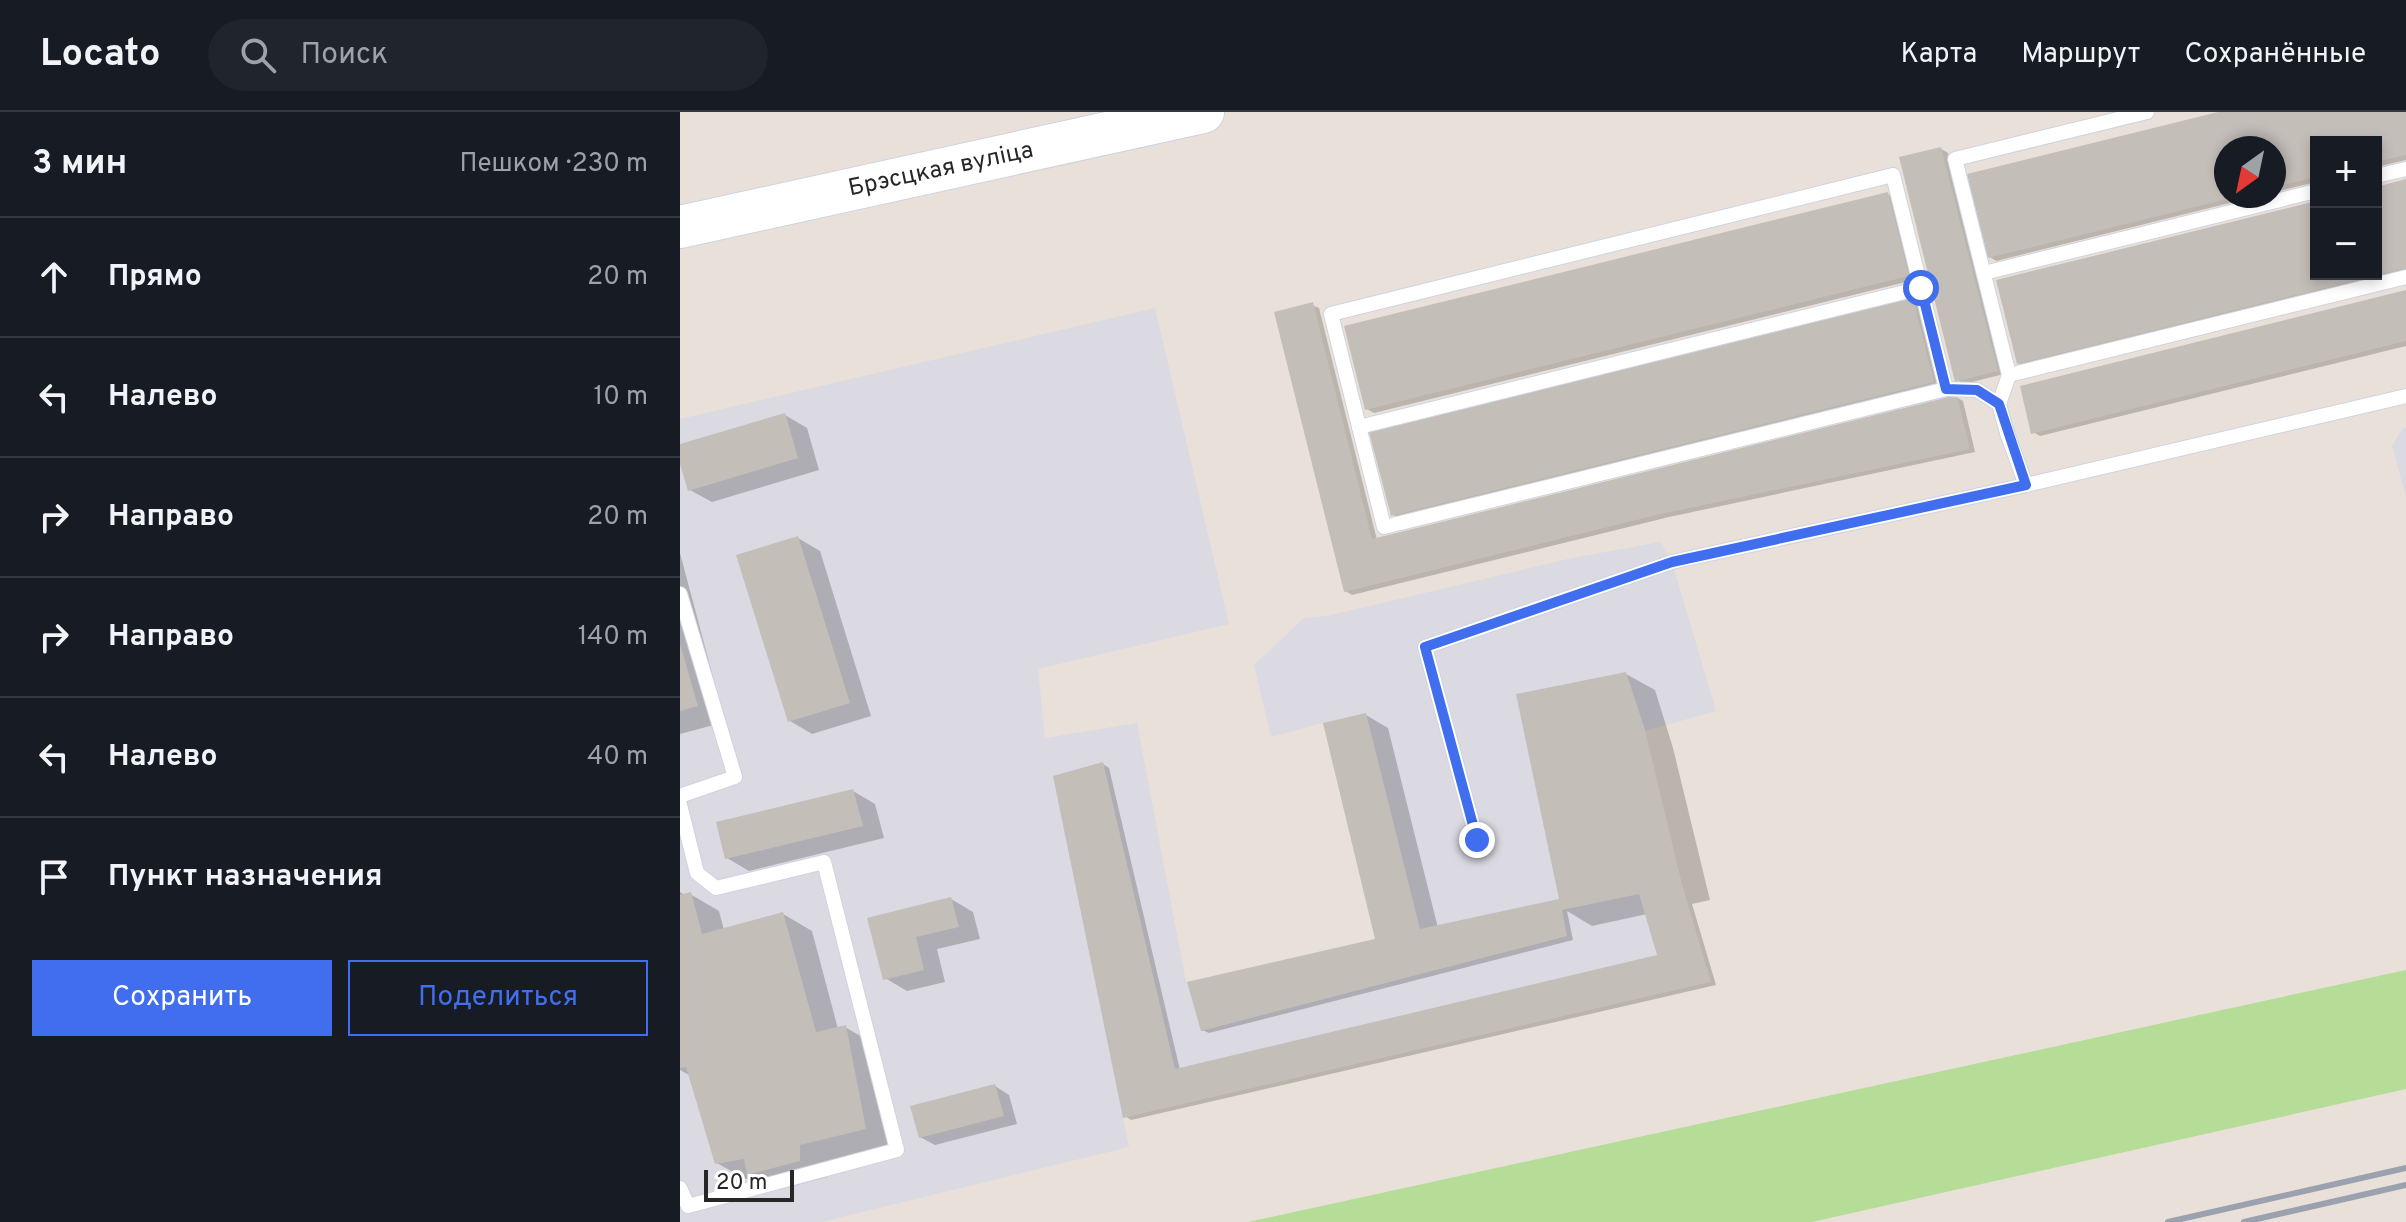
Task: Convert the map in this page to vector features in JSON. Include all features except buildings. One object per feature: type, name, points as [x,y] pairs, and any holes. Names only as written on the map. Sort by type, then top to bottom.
[{"type":"main road","name":"Брэсцкая вуліца","points":[[680,227],[1203,112]]},
{"type":"lane","points":[[2026,485],[1999,404],[2009,375],[1955,159],[2147,112]]},
{"type":"lane","points":[[2382,175],[2406,169]]},
{"type":"lane","points":[[1946,389],[1893,175],[1331,314],[1384,527],[1946,389],[1977,390],[1999,404]]},
{"type":"lane","points":[[1984,273],[2310,192]]},
{"type":"lane","points":[[2009,375],[2406,277]]},
{"type":"lane","points":[[1359,427],[1921,288]]},
{"type":"lane","points":[[1477,840],[1425,647],[1672,562],[2026,485],[2406,396]]},
{"type":"lane","points":[[680,594],[735,777],[680,796]]},
{"type":"lane","points":[[680,805],[697,873],[716,888],[824,862],[897,1150],[688,1206],[680,1188]]},
{"type":"shaded area","points":[[1155,308],[1229,624],[1038,669],[1045,738],[1137,723],[1186,982],[1375,939],[1323,723],[1271,737],[1254,665],[1304,618],[1327,616],[1572,558],[1660,542],[1672,562],[1716,711],[1645,731],[1682,884],[1711,982],[1123,1118],[1129,1147],[822,1222],[680,1222],[680,419]]},
{"type":"shaded area","points":[[2406,428],[2406,497],[2392,446]]},
{"type":"green space","points":[[2406,970],[2406,1089],[1812,1222],[1248,1222]]},
{"type":"railway","points":[[2168,1222],[2406,1168]]},
{"type":"railway","points":[[2244,1222],[2406,1185]]},
{"type":"route","points":[[1477,840],[1425,647],[1672,562],[2026,485],[1999,404],[1977,390],[1946,389],[1921,288]]}]
